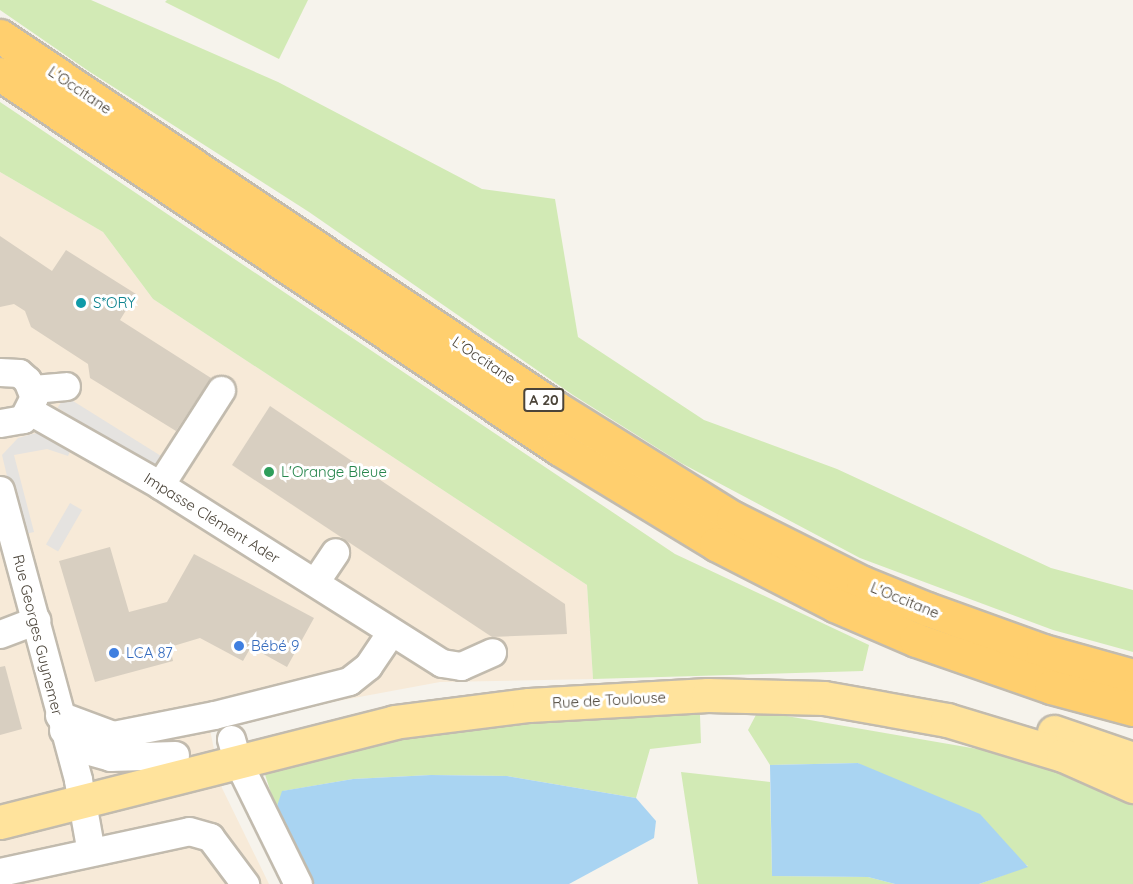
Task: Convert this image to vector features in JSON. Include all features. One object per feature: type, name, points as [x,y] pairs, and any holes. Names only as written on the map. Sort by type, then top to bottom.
[{"type":"highway","name":"L'Occitane","points":[[0,36],[556,408],[734,518],[863,583],[927,609],[1043,651],[1133,676]]},
{"type":"highway","name":"L'Occitane","points":[[0,74],[560,449],[716,544],[835,605],[916,640],[1051,687],[1133,709]]},
{"type":"main road","name":"Rue de Toulouse","points":[[0,822],[175,755],[234,750],[434,716],[551,703],[708,695],[824,698],[882,707],[1011,737],[1066,745],[1133,759]]},
{"type":"main road","name":"Rue de Toulouse","points":[[1066,745],[1133,786]]},
{"type":"main road","name":"Rue de Toulouse","points":[[0,801],[80,790],[234,750]]},
{"type":"street","points":[[0,372],[19,373],[31,400]]},
{"type":"street","points":[[0,423],[15,423],[31,400],[66,386]]},
{"type":"street","points":[[160,485],[221,390]]},
{"type":"street","name":"Impasse Clément Ader","points":[[31,400],[160,485],[315,582],[390,633],[442,663],[461,666],[492,652]]},
{"type":"street","name":"Rue Georges Guynemer","points":[[3,511],[36,620],[80,790],[91,852]]},
{"type":"street","points":[[315,582],[335,552]]},
{"type":"street","points":[[0,634],[36,620]]},
{"type":"street","points":[[61,722],[113,735],[244,707],[349,681],[368,666],[390,633]]},
{"type":"street","points":[[61,722],[86,750],[110,757],[175,755]]},
{"type":"street","points":[[234,750],[298,884]]},
{"type":"street","points":[[0,872],[189,831],[210,837],[245,884]]},
{"type":"shaded area","points":[[0,172],[103,232],[153,299],[587,585],[593,679],[440,682],[209,725],[222,788],[269,884],[0,884]]},
{"type":"shaded area","points":[[65,396],[165,459],[158,470],[58,408]]},
{"type":"shaded area","points":[[40,432],[74,442],[68,456],[47,449],[14,455],[34,532],[21,535],[2,455],[18,438]]},
{"type":"shaded area","points":[[70,503],[82,510],[58,552],[46,545]]},
{"type":"green space","points":[[0,0],[91,0],[278,82],[482,189],[555,199],[578,337],[704,420],[837,469],[1051,568],[1133,590],[1133,652],[1053,630],[860,558],[681,463],[573,395],[309,212],[90,72],[0,10]]},
{"type":"green space","points":[[167,0],[308,0],[279,59],[165,2]]},
{"type":"green space","points":[[0,102],[675,554],[869,645],[863,671],[593,679],[587,585],[153,299],[103,232],[0,172]]},
{"type":"green space","points":[[582,710],[700,715],[701,743],[650,749],[636,798],[507,776],[431,775],[353,779],[283,791],[276,809],[261,762],[436,723]]},
{"type":"green space","points":[[758,711],[1018,756],[1133,801],[1133,884],[979,884],[1028,866],[858,763],[770,765],[748,730]]},
{"type":"green space","points":[[681,772],[770,782],[772,876],[868,877],[895,884],[698,884]]},
{"type":"water","points":[[858,763],[980,814],[1028,867],[979,884],[895,884],[868,877],[772,876],[770,765]]},
{"type":"water","points":[[431,775],[507,776],[636,798],[656,821],[654,838],[569,884],[311,884],[297,863],[276,809],[282,791],[353,779]]},
{"type":"building","points":[[0,236],[52,271],[66,250],[136,294],[120,320],[211,378],[176,431],[90,378],[88,364],[31,327],[25,311],[14,304],[0,307]]},
{"type":"building","points":[[270,406],[565,604],[567,634],[492,637],[232,465]]},
{"type":"building","points":[[110,547],[129,612],[167,602],[194,554],[314,618],[287,667],[251,647],[243,661],[200,638],[170,647],[173,661],[95,682],[59,561]]},
{"type":"building","points":[[5,666],[22,729],[0,735],[0,667]]},
{"type":"place","name":"S*ORY","points":[[81,303]]},
{"type":"place","name":"L'Orange Bleue","points":[[269,472]]},
{"type":"place","name":"Bébé 9","points":[[239,646]]},
{"type":"place","name":"LCA 87","points":[[114,653]]}]
